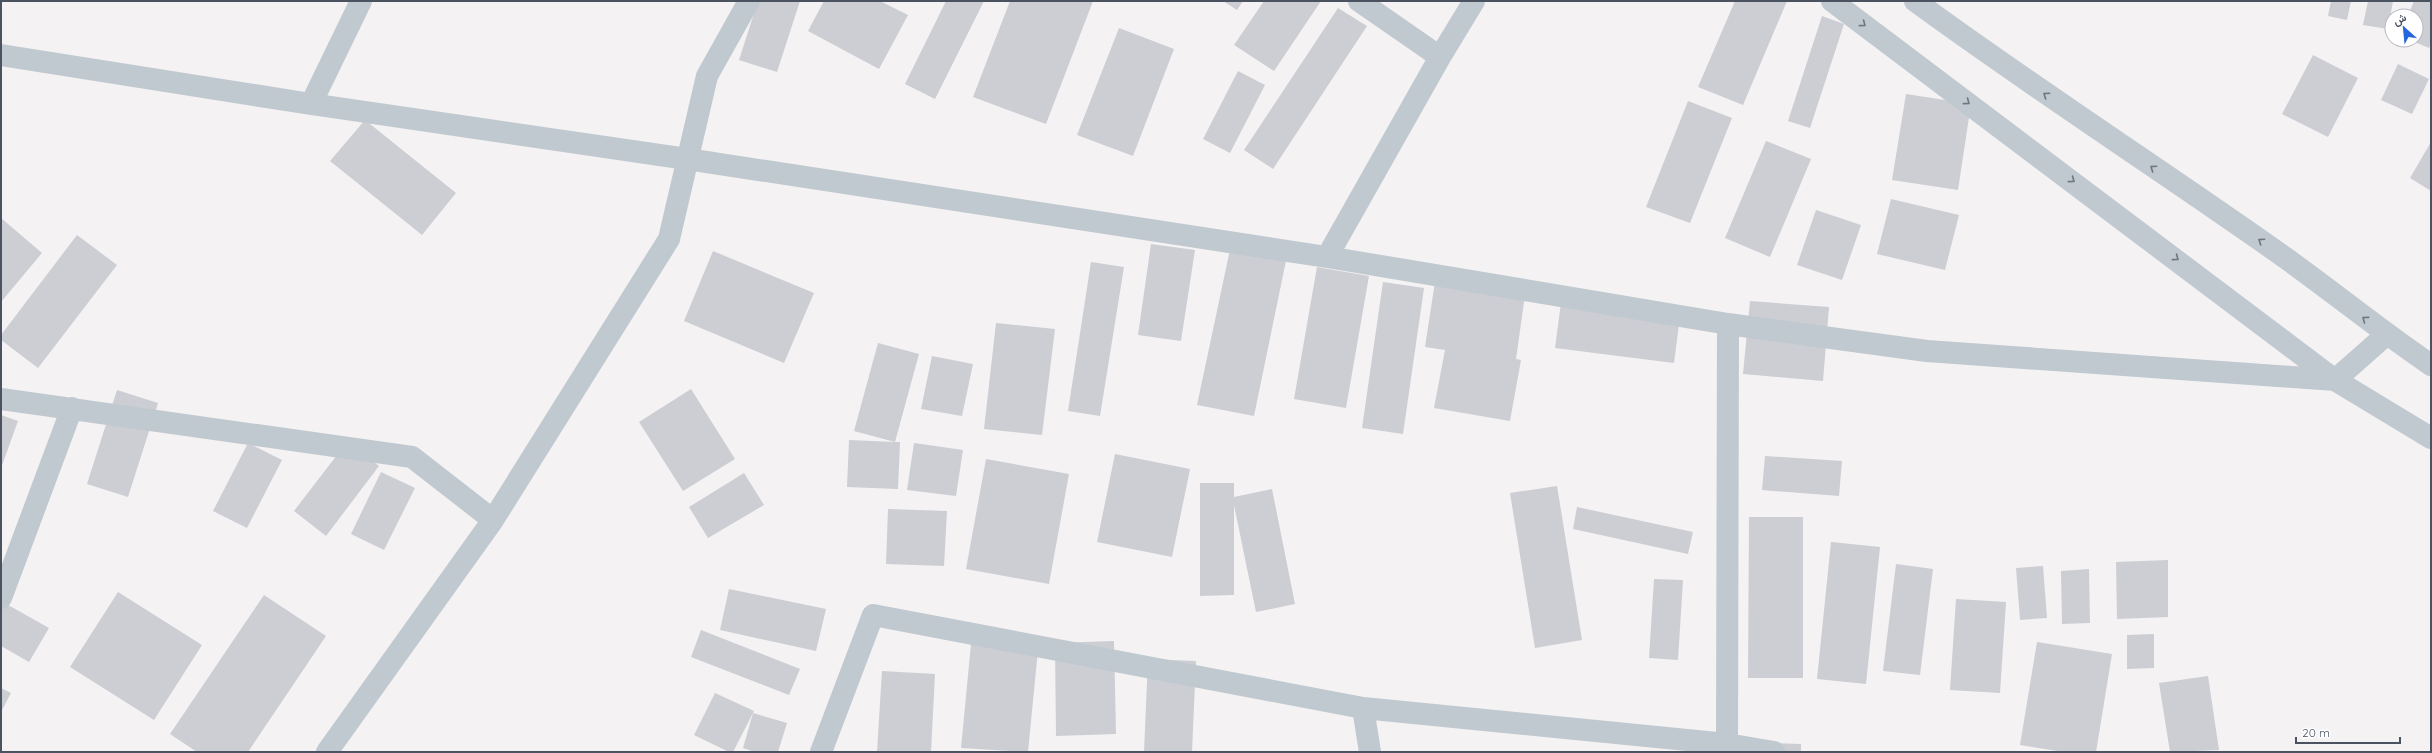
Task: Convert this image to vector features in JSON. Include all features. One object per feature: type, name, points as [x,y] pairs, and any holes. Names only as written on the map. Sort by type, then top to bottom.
[{"type":"street","points":[[311,104],[361,1]]},
{"type":"street","points":[[326,752],[493,520],[669,239],[707,76],[749,1]]},
{"type":"street","points":[[1359,1],[1440,57]]},
{"type":"street","points":[[1327,257],[1440,57],[1474,1]]},
{"type":"street","points":[[1832,1],[2335,380],[2431,438]]},
{"type":"street","points":[[1916,1],[2007,68],[2271,248],[2386,335],[2431,365]]},
{"type":"street","points":[[1,55],[311,104],[688,159],[1327,257],[1728,324],[1927,350],[2335,380],[2386,335]]},
{"type":"street","points":[[1727,744],[1728,324]]},
{"type":"street","points":[[1,399],[412,457],[493,520]]},
{"type":"street","points":[[1,598],[72,408]]},
{"type":"street","points":[[821,752],[873,615],[1363,708],[1727,744],[1774,752]]},
{"type":"street","points":[[1363,708],[1370,752]]},
{"type":"building","points":[[758,1],[800,1],[777,72],[739,60]]},
{"type":"building","points":[[824,1],[880,1],[908,15],[879,69],[808,31]]},
{"type":"building","points":[[946,1],[984,1],[935,99],[905,84]]},
{"type":"building","points":[[1010,1],[1093,1],[1046,124],[973,97]]},
{"type":"building","points":[[1223,1],[1243,1],[1237,10]]},
{"type":"building","points":[[1264,1],[1321,1],[1274,71],[1234,45]]},
{"type":"building","points":[[1735,1],[1787,1],[1743,105],[1698,87]]},
{"type":"building","points":[[2331,1],[2351,1],[2347,20],[2328,16]]},
{"type":"building","points":[[2368,1],[2393,1],[2392,8],[2384,8],[2384,28],[2363,25]]},
{"type":"building","points":[[2414,1],[2431,1],[2431,43],[2429,48],[2424,46],[2424,8],[2411,8]]},
{"type":"building","points":[[1338,8],[1367,26],[1273,169],[1244,150]]},
{"type":"building","points":[[1822,16],[1844,24],[1810,128],[1788,121]]},
{"type":"building","points":[[1119,28],[1174,49],[1133,156],[1077,135]]},
{"type":"building","points":[[2313,55],[2358,78],[2328,137],[2282,114]]},
{"type":"building","points":[[2398,64],[2429,79],[2412,114],[2381,100]]},
{"type":"building","points":[[1238,71],[1265,85],[1230,153],[1203,139]]},
{"type":"building","points":[[1906,94],[1971,104],[1958,190],[1892,180]]},
{"type":"building","points":[[1688,101],[1732,118],[1690,223],[1646,207]]},
{"type":"building","points":[[365,120],[456,193],[422,235],[330,161]]},
{"type":"building","points":[[1766,141],[1811,159],[1770,257],[1725,238]]},
{"type":"building","points":[[2431,142],[2431,191],[2410,178]]},
{"type":"building","points":[[1891,199],[1959,215],[1945,270],[1877,254]]},
{"type":"building","points":[[1816,210],[1861,225],[1842,280],[1797,265]]},
{"type":"building","points":[[1,218],[42,253],[1,302]]},
{"type":"building","points":[[77,235],[117,265],[38,368],[1,340],[1,335]]},
{"type":"building","points":[[1232,240],[1288,251],[1254,416],[1197,405]]},
{"type":"building","points":[[1151,244],[1195,250],[1181,341],[1138,335]]},
{"type":"building","points":[[713,251],[814,293],[784,363],[684,321]]},
{"type":"building","points":[[1091,262],[1124,267],[1100,416],[1068,411]]},
{"type":"building","points":[[1317,267],[1369,276],[1346,408],[1294,399]]},
{"type":"building","points":[[1436,275],[1526,288],[1516,359],[1521,360],[1510,421],[1434,408],[1445,350],[1425,347]]},
{"type":"building","points":[[1383,282],[1424,288],[1403,434],[1362,428]]},
{"type":"building","points":[[1562,295],[1681,309],[1674,363],[1555,348]]},
{"type":"building","points":[[1750,301],[1829,307],[1823,381],[1743,374]]},
{"type":"building","points":[[996,323],[1055,329],[1042,435],[984,429]]},
{"type":"building","points":[[878,343],[919,354],[895,442],[854,431]]},
{"type":"building","points":[[932,356],[973,364],[962,416],[921,409]]},
{"type":"building","points":[[691,389],[735,459],[683,491],[639,422]]},
{"type":"building","points":[[117,390],[158,403],[128,497],[87,484]]},
{"type":"building","points":[[1,415],[18,421],[1,468]]},
{"type":"building","points":[[849,440],[900,442],[898,489],[847,487]]},
{"type":"building","points":[[347,442],[379,466],[326,536],[294,511]]},
{"type":"building","points":[[248,443],[282,460],[247,528],[213,511]]},
{"type":"building","points":[[914,443],[963,450],[956,496],[907,490]]},
{"type":"building","points":[[1115,454],[1190,469],[1172,557],[1097,542]]},
{"type":"building","points":[[1765,456],[1842,461],[1839,496],[1762,490]]},
{"type":"building","points":[[986,459],[1069,474],[1049,584],[966,569]]},
{"type":"building","points":[[381,472],[415,488],[384,550],[351,534]]},
{"type":"building","points":[[744,473],[764,505],[708,538],[689,507]]},
{"type":"building","points":[[1200,483],[1234,483],[1234,497],[1272,489],[1295,604],[1256,612],[1234,505],[1234,595],[1200,596]]},
{"type":"building","points":[[1557,486],[1582,640],[1535,648],[1510,493]]},
{"type":"building","points":[[1577,507],[1693,532],[1688,554],[1573,529]]},
{"type":"building","points":[[888,509],[947,511],[944,566],[886,564]]},
{"type":"building","points":[[1749,517],[1803,517],[1803,678],[1748,678]]},
{"type":"building","points":[[1831,542],[1880,547],[1866,684],[1817,679]]},
{"type":"building","points":[[2168,560],[2168,617],[2117,619],[2116,562]]},
{"type":"building","points":[[1896,564],[1933,569],[1920,675],[1883,671]]},
{"type":"building","points":[[2043,566],[2047,618],[2020,620],[2016,568]]},
{"type":"building","points":[[2089,569],[2090,623],[2062,624],[2061,571]]},
{"type":"building","points":[[1654,579],[1683,580],[1678,660],[1649,658]]},
{"type":"building","points":[[729,589],[826,609],[816,651],[720,630]]},
{"type":"building","points":[[118,592],[202,645],[154,720],[70,667]]},
{"type":"building","points":[[264,595],[326,636],[248,752],[197,752],[170,734]]},
{"type":"building","points":[[1956,599],[2006,602],[2000,693],[1950,690]]},
{"type":"building","points":[[1,601],[49,628],[29,662],[1,646]]},
{"type":"building","points":[[701,630],[800,669],[789,695],[691,657]]},
{"type":"building","points":[[2154,634],[2154,668],[2127,669],[2127,635]]},
{"type":"building","points":[[1114,641],[1116,734],[1056,736],[1055,643]]},
{"type":"building","points":[[2037,642],[2112,654],[2096,752],[2064,752],[2020,745]]},
{"type":"building","points":[[971,644],[1038,650],[1028,752],[961,748]]},
{"type":"building","points":[[1148,659],[1196,661],[1192,752],[1144,752]]},
{"type":"building","points":[[882,671],[935,674],[931,752],[877,752]]},
{"type":"building","points":[[2208,676],[2219,750],[2170,752],[2159,683]]},
{"type":"building","points":[[1,688],[11,693],[1,712]]},
{"type":"building","points":[[715,693],[754,711],[733,752],[729,752],[694,735]]},
{"type":"building","points":[[753,713],[787,723],[778,752],[755,752],[743,748]]},
{"type":"building","points":[[1736,742],[1801,744],[1801,752],[1736,752]]}]
